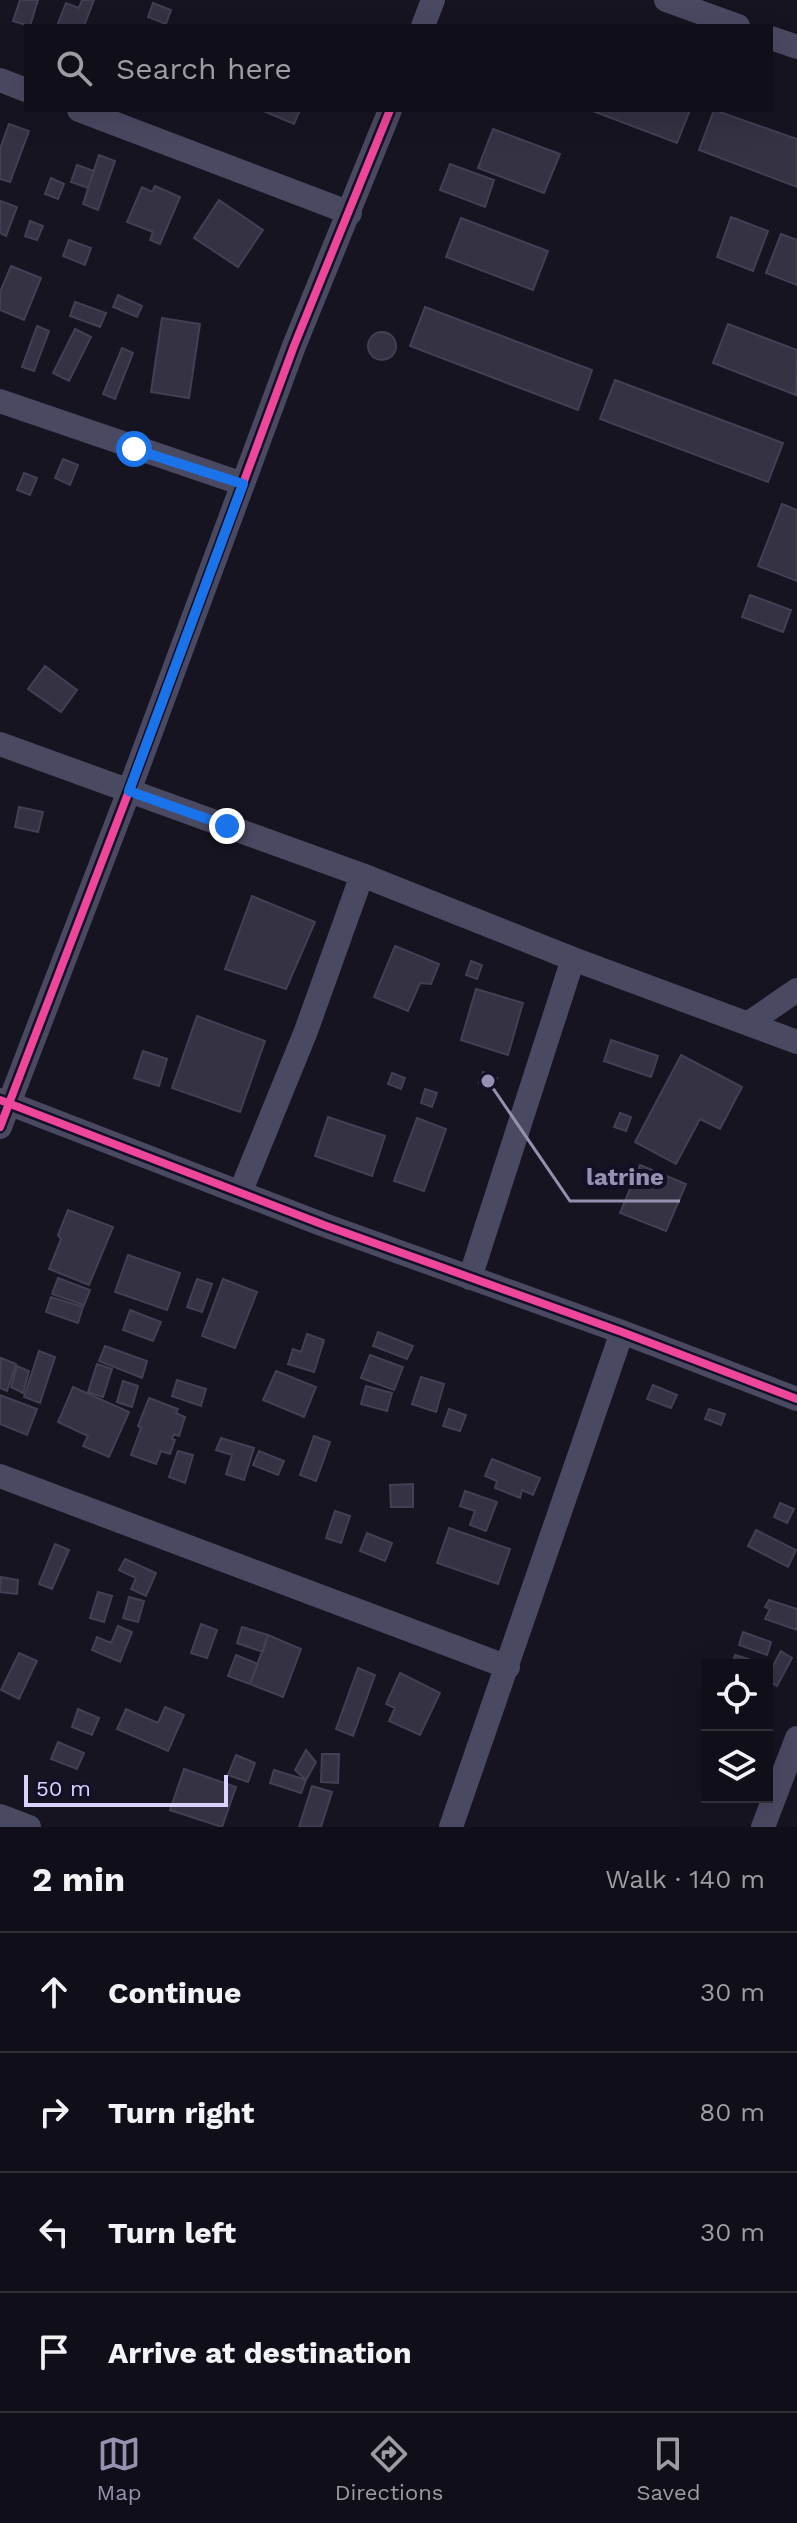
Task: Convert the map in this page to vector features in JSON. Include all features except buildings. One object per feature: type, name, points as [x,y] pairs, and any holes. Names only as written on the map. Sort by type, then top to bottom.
[{"type":"street","points":[[424,24],[433,0]]},
{"type":"street","points":[[666,0],[732,24]]},
{"type":"street","points":[[773,39],[797,47]]},
{"type":"street","points":[[0,80],[24,89]]},
{"type":"street","points":[[84,112],[350,213]]},
{"type":"street","points":[[389,112],[294,346],[129,791],[3,1110],[622,1332],[797,1399]]},
{"type":"street","points":[[0,401],[243,484]]},
{"type":"street","points":[[0,744],[362,875],[573,959],[797,1042]]},
{"type":"street","points":[[240,1193],[306,1031],[362,875]]},
{"type":"street","points":[[470,1278],[573,959]]},
{"type":"street","points":[[749,1023],[797,990]]},
{"type":"street","points":[[451,1827],[622,1332]]},
{"type":"street","points":[[0,1476],[508,1667]]},
{"type":"street","points":[[763,1827],[797,1738]]},
{"type":"street","points":[[0,1816],[29,1827]]},
{"type":"cycle path","points":[[0,1127],[294,346],[389,112]]},
{"type":"cycle path","points":[[0,1100],[324,1225],[622,1332],[797,1399]]},
{"type":"place","name":"latrine","points":[[488,1081]]},
{"type":"route","points":[[134,449],[243,484],[129,791],[227,826]]}]
